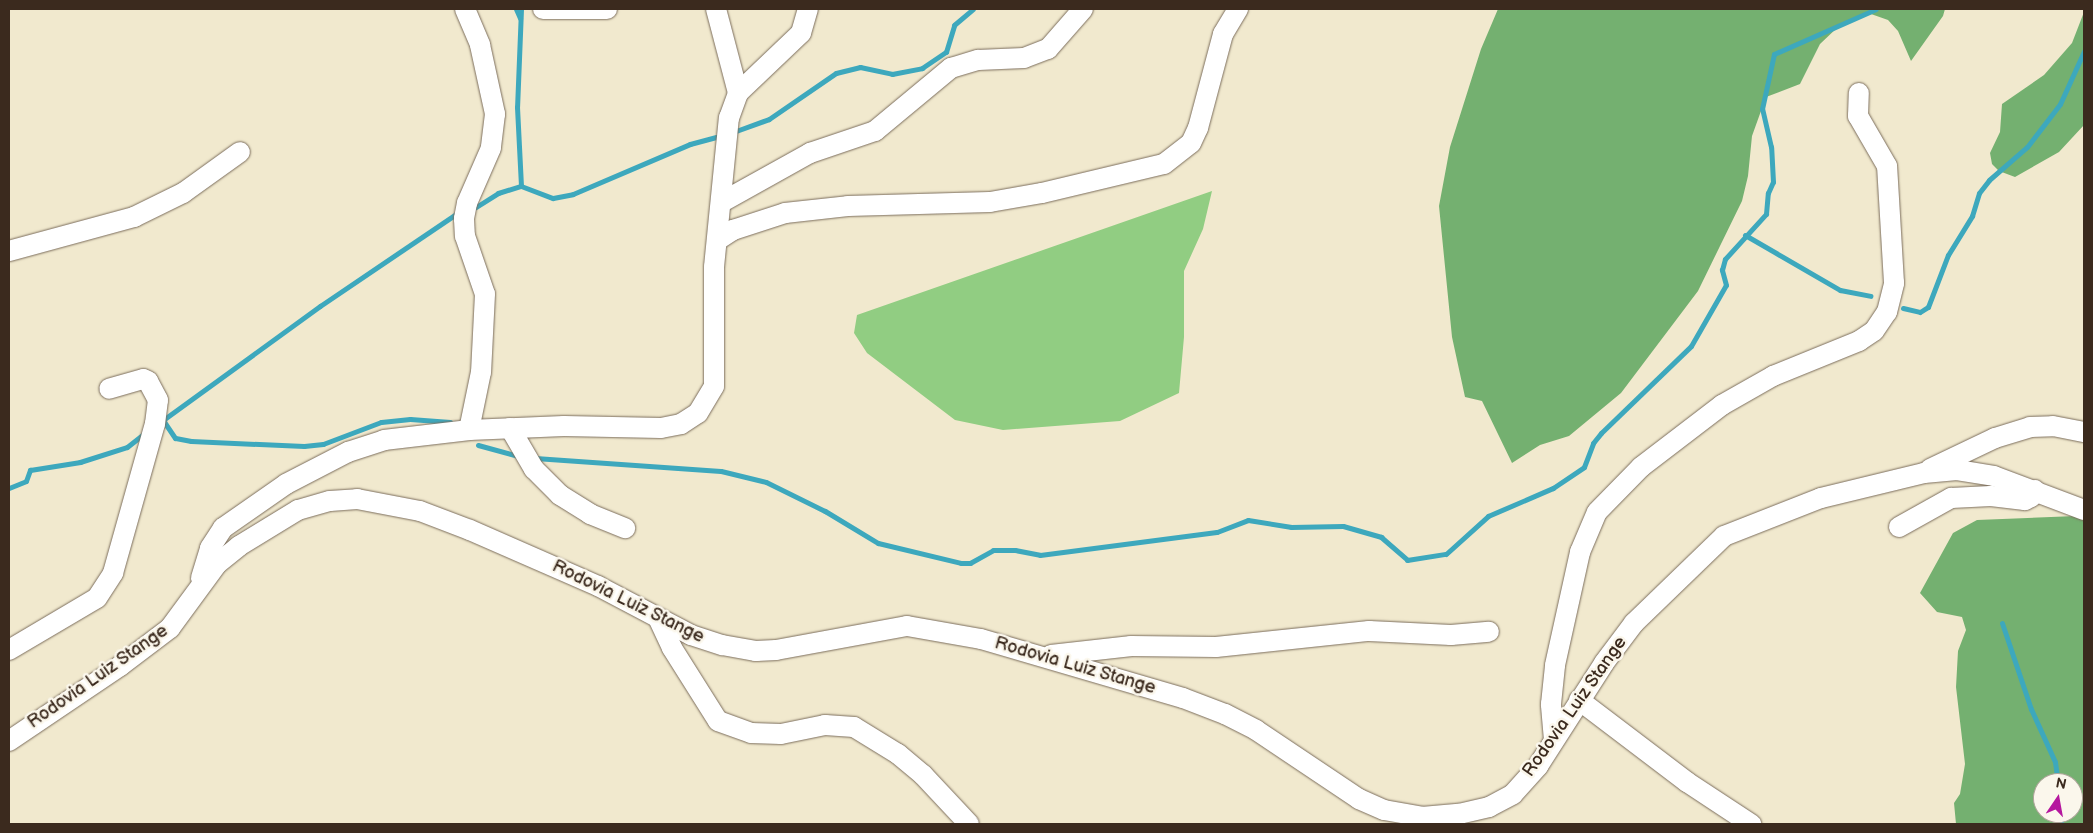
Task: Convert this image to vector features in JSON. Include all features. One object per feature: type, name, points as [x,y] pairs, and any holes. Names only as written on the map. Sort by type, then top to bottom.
[{"type":"street","points":[[465,9],[480,45],[495,114],[491,148],[467,203],[464,219],[465,236],[485,294],[481,372],[469,430]]},
{"type":"street","points":[[543,10],[607,9]]},
{"type":"street","points":[[716,9],[738,93]]},
{"type":"street","points":[[197,592],[214,539],[223,528],[286,484],[348,452],[384,440],[469,430],[510,428],[661,428],[681,424],[698,413],[714,386],[714,268],[719,239],[729,118],[738,93],[801,33],[808,9]]},
{"type":"street","points":[[722,202],[810,153],[875,131],[957,65],[978,60],[1024,58],[1048,49],[1083,9]]},
{"type":"street","points":[[719,239],[733,230],[785,213],[848,206],[990,202],[1052,191],[1164,164],[1178,155],[1194,136],[1223,34],[1238,9]]},
{"type":"street","points":[[1554,740],[1551,704],[1554,665],[1580,552],[1597,512],[1640,467],[1722,405],[1773,376],[1859,341],[1874,331],[1888,312],[1894,283],[1887,166],[1858,116],[1859,93]]},
{"type":"street","points":[[9,251],[134,217],[183,193],[240,152]]},
{"type":"street","points":[[9,650],[97,598],[113,573],[156,424],[158,400],[148,381],[143,379],[109,389]]},
{"type":"street","points":[[1924,473],[1965,450],[2030,426],[2082,430]]},
{"type":"street","points":[[510,428],[534,469],[560,495],[590,514],[625,528]]},
{"type":"street","name":"Rodovia Luiz Stange","points":[[9,741],[120,666],[170,628],[224,558],[298,510],[330,501],[357,499],[420,511],[470,530],[598,586],[659,620],[714,643],[756,651],[776,650],[907,626],[936,628],[1044,656],[1183,698],[1225,714],[1256,730],[1359,799],[1384,810],[1422,817],[1482,809],[1512,794],[1538,766],[1579,700],[1634,624],[1724,536],[1821,498],[1924,473],[1974,470],[2035,490],[2084,510]]},
{"type":"street","points":[[1899,527],[1951,498],[1992,496],[2025,500],[2031,497],[2035,490]]},
{"type":"street","points":[[659,620],[672,648],[718,720],[751,733],[782,734],[825,725],[854,727],[898,754],[923,775],[968,824]]},
{"type":"street","points":[[1044,656],[1131,646],[1216,647],[1369,632],[1451,635],[1490,632]]},
{"type":"street","points":[[1579,700],[1687,782],[1751,824]]},
{"type":"green space","points":[[1498,9],[1945,9],[1943,16],[1911,61],[1898,31],[1888,20],[1871,14],[1839,26],[1820,44],[1800,84],[1766,97],[1752,136],[1748,176],[1742,201],[1698,291],[1621,393],[1569,436],[1540,445],[1512,463],[1482,401],[1465,397],[1452,337],[1439,206],[1450,147],[1481,49]]},
{"type":"green space","points":[[2084,12],[2084,125],[2059,152],[2015,177],[1999,171],[1992,164],[1990,153],[2000,132],[2002,104],[2044,75],[2072,43]]},
{"type":"green space","points":[[1212,191],[1203,229],[1184,271],[1184,337],[1179,393],[1120,421],[1003,430],[955,420],[867,353],[854,333],[857,315]]},
{"type":"green space","points":[[2076,516],[2084,520],[2084,824],[1956,824],[1954,803],[1960,794],[1965,764],[1956,687],[1958,651],[1966,630],[1962,617],[1937,612],[1920,593],[1953,533],[1977,520]]},
{"type":"waterway","points":[[516,9],[520,18]]},
{"type":"waterway","points":[[521,9],[517,107],[521,186]]},
{"type":"waterway","points":[[736,131],[769,119],[836,73],[860,67],[892,74],[922,68],[946,52],[954,25],[973,9]]},
{"type":"waterway","points":[[535,458],[721,471],[766,482],[825,511],[878,543],[961,563],[970,563],[993,550],[1015,550],[1040,555],[1217,532],[1248,520],[1291,527],[1343,526],[1381,537],[1407,560],[1446,554],[1488,516],[1553,488],[1584,467],[1593,443],[1601,433],[1691,346],[1726,285],[1722,270],[1725,259],[1766,214],[1768,193],[1773,182],[1771,147],[1762,109],[1774,54],[1876,9]]},
{"type":"waterway","points":[[1903,308],[1920,312],[1928,307],[1948,255],[1972,216],[1979,193],[1989,180],[2027,147],[2060,104],[2084,51]]},
{"type":"waterway","points":[[476,207],[498,193],[521,186],[553,198],[573,194],[690,144],[716,137]]},
{"type":"waterway","points":[[450,422],[410,419],[381,422],[323,444],[304,446],[191,441],[175,438],[163,420],[320,306],[456,214]]},
{"type":"waterway","points":[[1745,235],[1840,290],[1870,296]]},
{"type":"waterway","points":[[9,488],[26,481],[30,470],[80,462],[127,447],[145,433]]},
{"type":"waterway","points":[[478,445],[518,456]]},
{"type":"waterway","points":[[2002,623],[2031,709],[2055,762],[2057,773]]}]
